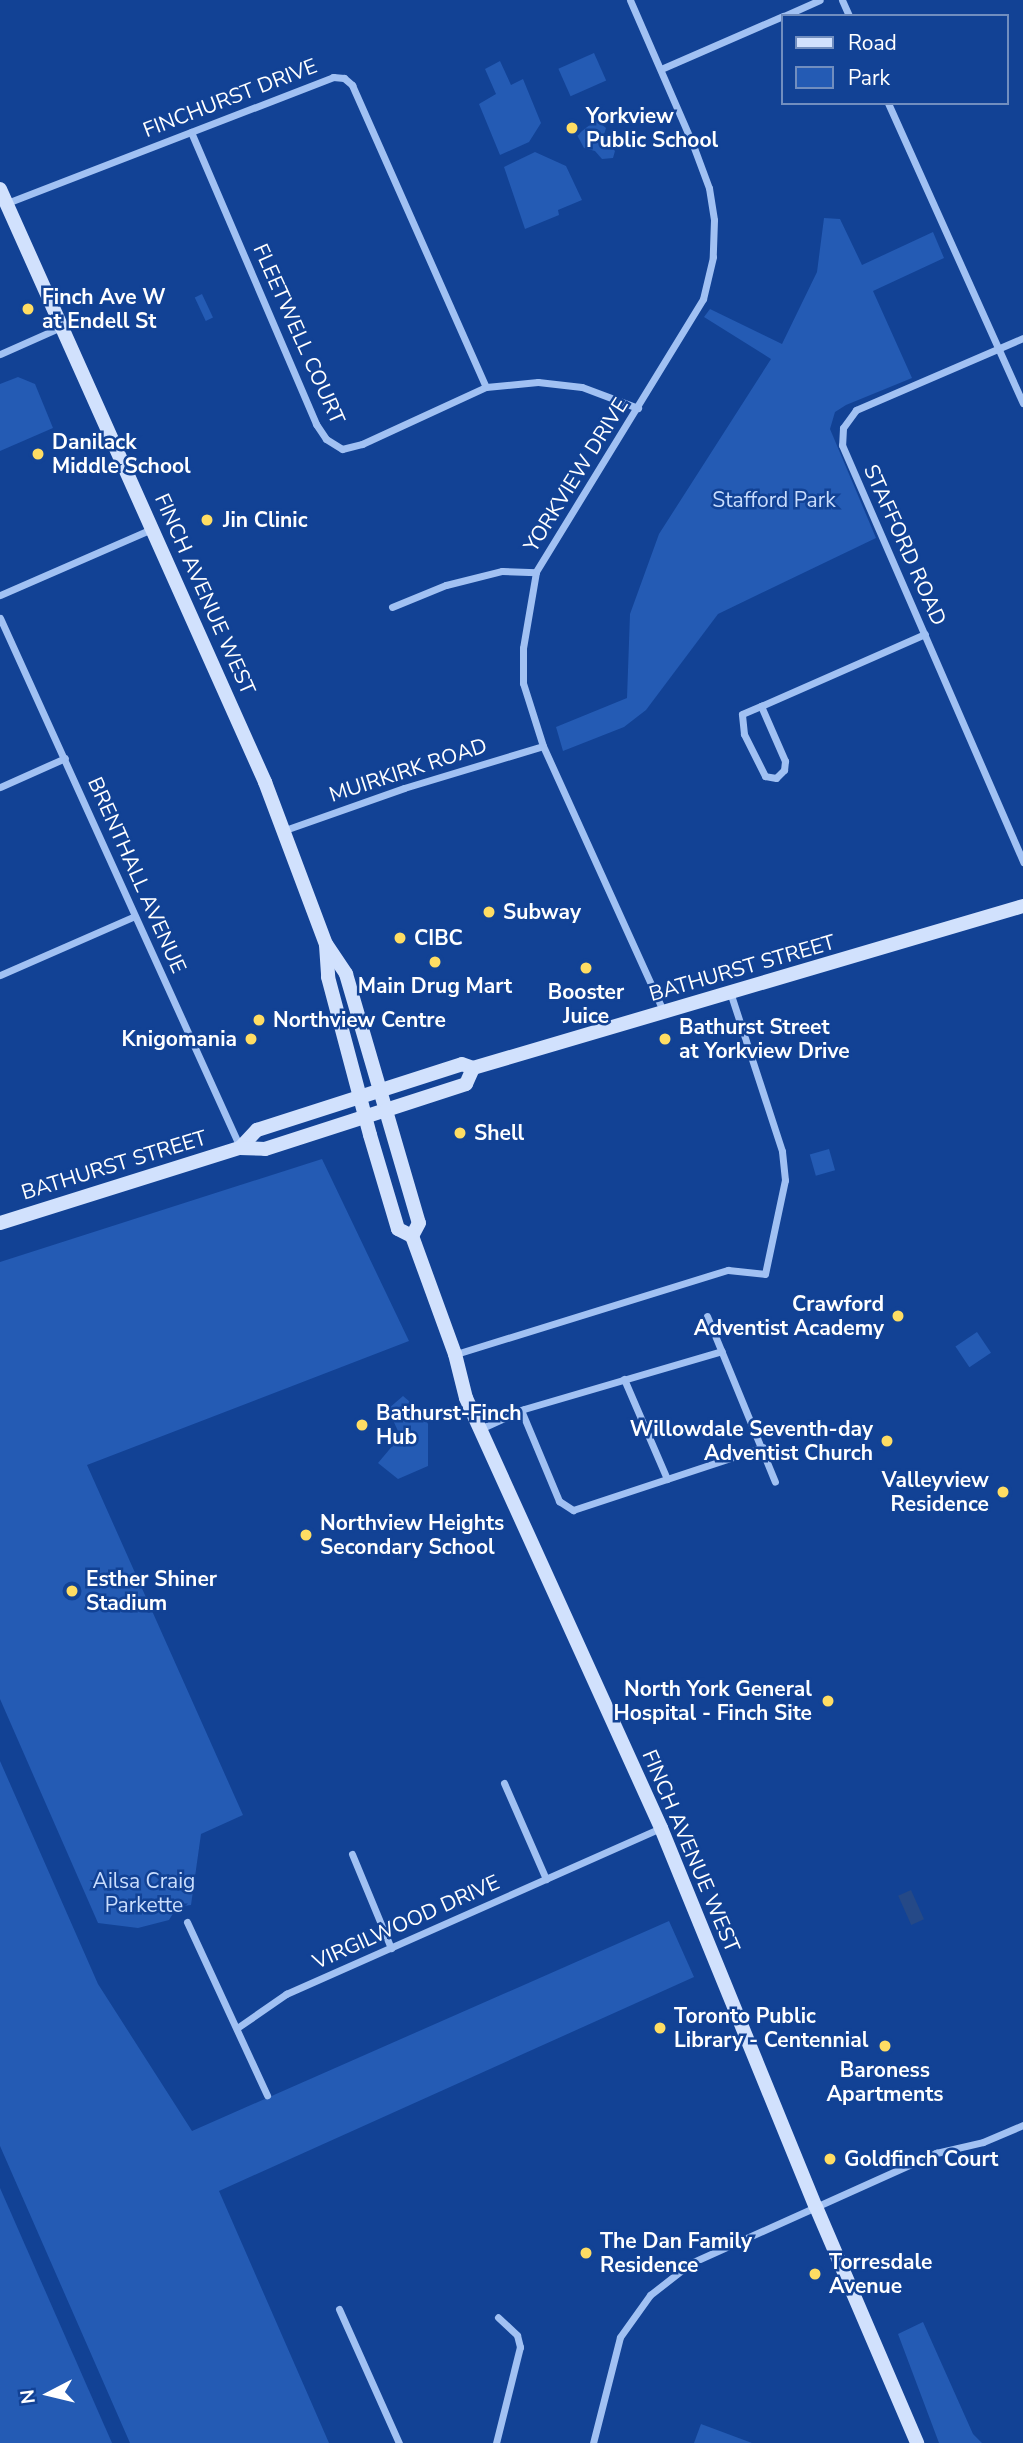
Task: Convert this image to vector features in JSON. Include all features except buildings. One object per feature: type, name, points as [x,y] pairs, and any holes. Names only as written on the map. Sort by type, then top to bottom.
[{"type":"main road","name":"FINCH AVENUE WEST","points":[[0,188],[285,830],[326,944],[346,974],[419,1223],[412,1236]]},
{"type":"main road","name":"BATHURST STREET","points":[[240,1148],[257,1130],[462,1064],[473,1068],[731,995],[1023,906]]},
{"type":"main road","name":"FINCH AVENUE WEST","points":[[326,944],[328,977],[398,1229],[412,1236],[455,1354],[466,1398],[661,1828],[816,2207],[917,2443]]},
{"type":"main road","name":"BATHURST STREET","points":[[0,1223],[240,1148],[265,1149],[466,1084],[473,1068]]},
{"type":"street","name":"YORKVIEW DRIVE","points":[[629,0],[661,69],[709,188],[714,220],[713,257],[703,299],[537,572],[523,648],[523,683],[543,746],[664,1013]]},
{"type":"street","points":[[788,14],[820,0]]},
{"type":"street","points":[[661,69],[782,16]]},
{"type":"street","name":"FINCHURST DRIVE","points":[[6,203],[333,77],[344,78],[352,85],[486,387]]},
{"type":"street","points":[[889,105],[1023,404]]},
{"type":"street","name":"FLEETWELL COURT","points":[[191,132],[316,424],[326,439],[342,449],[362,444],[486,387],[538,382],[582,387],[638,408]]},
{"type":"street","points":[[0,354],[61,327]]},
{"type":"street","name":"STAFFORD ROAD","points":[[1023,338],[856,410],[843,428],[842,445],[1023,862]]},
{"type":"street","points":[[0,595],[152,529]]},
{"type":"street","points":[[392,607],[446,585],[502,571],[537,572]]},
{"type":"street","name":"BRENTHALL AVENUE","points":[[0,618],[240,1148]]},
{"type":"street","points":[[761,706],[785,761],[785,770],[776,778],[765,776],[744,734],[742,714],[925,634]]},
{"type":"street","name":"MUIRKIRK ROAD","points":[[285,830],[404,788],[543,746]]},
{"type":"street","points":[[0,787],[65,758]]},
{"type":"street","points":[[0,975],[135,916]]},
{"type":"street","points":[[455,1354],[728,1270],[765,1274],[785,1180],[782,1152],[731,995]]},
{"type":"street","points":[[708,1316],[775,1482]]},
{"type":"street","points":[[479,1429],[521,1410],[722,1350]]},
{"type":"street","points":[[624,1379],[667,1479]]},
{"type":"street","points":[[521,1410],[558,1499],[566,1508],[578,1509],[763,1447]]},
{"type":"street","points":[[503,1783],[546,1879]]},
{"type":"street","name":"VIRGILWOOD DRIVE","points":[[237,2028],[286,1994],[661,1828]]},
{"type":"street","points":[[352,1854],[391,1948]]},
{"type":"street","points":[[187,1922],[267,2095]]},
{"type":"street","points":[[593,2443],[620,2337],[650,2295],[691,2263],[936,2153],[984,2142],[1023,2125]]},
{"type":"street","points":[[339,2309],[399,2443]]},
{"type":"street","points":[[496,2443],[520,2347],[517,2335],[498,2317]]},
{"type":"green space","points":[[594,53],[606,80],[571,96],[558,69]]},
{"type":"green space","points":[[500,61],[511,85],[523,79],[541,123],[529,142],[500,155],[479,104],[496,94],[485,69]]},
{"type":"green space","points":[[596,120],[606,128],[603,138],[615,151],[613,158],[602,159],[595,151],[584,148],[577,135]]},
{"type":"green space","points":[[535,152],[566,166],[582,200],[558,210],[559,215],[525,229],[504,167]]},
{"type":"green space","name":"Stafford Park","points":[[824,218],[840,219],[862,265],[933,232],[944,258],[873,291],[912,378],[846,405],[835,412],[830,429],[876,538],[718,614],[646,710],[624,727],[563,751],[556,727],[627,698],[630,614],[659,534],[771,359],[704,317],[710,309],[782,344],[817,272]]},
{"type":"green space","points":[[202,294],[213,318],[206,321],[195,297]]},
{"type":"green space","points":[[18,377],[35,384],[53,428],[0,451],[0,384]]},
{"type":"green space","points":[[829,1149],[835,1170],[816,1176],[810,1155]]},
{"type":"green space","name":"Ailsa Craig Parkette","points":[[322,1159],[409,1341],[87,1465],[243,1815],[201,1834],[191,1905],[177,1907],[169,1920],[138,1928],[98,1923],[0,1699],[0,1262]]},
{"type":"green space","points":[[977,1332],[991,1353],[969,1367],[955,1347]]},
{"type":"green space","points":[[403,1396],[422,1412],[428,1424],[428,1466],[398,1479],[378,1463],[394,1444],[402,1440],[388,1409]]},
{"type":"green space","points":[[0,1761],[98,1984],[192,2131],[669,1921],[694,1977],[219,2191],[329,2443],[130,2443],[0,2146]]},
{"type":"green space","points":[[0,2188],[112,2443],[0,2443]]},
{"type":"green space","points":[[923,2322],[973,2434],[982,2443],[939,2443],[898,2334]]},
{"type":"green space","points":[[701,2424],[752,2443],[694,2443]]},
{"type":"shaded area","points":[[911,1890],[924,1919],[911,1925],[898,1896]]},
{"type":"place","name":"Yorkview Public School","points":[[572,128]]},
{"type":"place","name":"Finch Ave W at Endell St","points":[[28,309]]},
{"type":"place","name":"Danilack Middle School","points":[[38,454]]},
{"type":"place","name":"Jin Clinic","points":[[207,520]]},
{"type":"place","name":"Subway","points":[[489,912]]},
{"type":"place","name":"CIBC","points":[[400,938]]},
{"type":"place","name":"Main Drug Mart","points":[[435,962]]},
{"type":"place","name":"Booster Juice","points":[[586,968]]},
{"type":"place","name":"Northview Centre","points":[[259,1020]]},
{"type":"place","name":"Knigomania","points":[[251,1039]]},
{"type":"place","name":"Bathurst Street at Yorkview Drive","points":[[665,1039]]},
{"type":"place","name":"Shell","points":[[460,1133]]},
{"type":"place","name":"Crawford Adventist Academy","points":[[898,1316]]},
{"type":"place","name":"Bathurst-Finch Hub","points":[[362,1425]]},
{"type":"place","name":"Willowdale Seventh-day Adventist Church","points":[[887,1441]]},
{"type":"place","name":"Valleyview Residence","points":[[1003,1492]]},
{"type":"place","name":"Northview Heights Secondary School","points":[[306,1535]]},
{"type":"place","name":"Esther Shiner Stadium","points":[[72,1591]]},
{"type":"place","name":"North York General Hospital - Finch Site","points":[[828,1701]]},
{"type":"place","name":"Toronto Public Library - Centennial","points":[[660,2028]]},
{"type":"place","name":"Baroness Apartments","points":[[885,2046]]},
{"type":"place","name":"Goldfinch Court","points":[[830,2159]]},
{"type":"place","name":"The Dan Family Residence","points":[[586,2253]]},
{"type":"place","name":"Torresdale Avenue","points":[[815,2274]]}]
